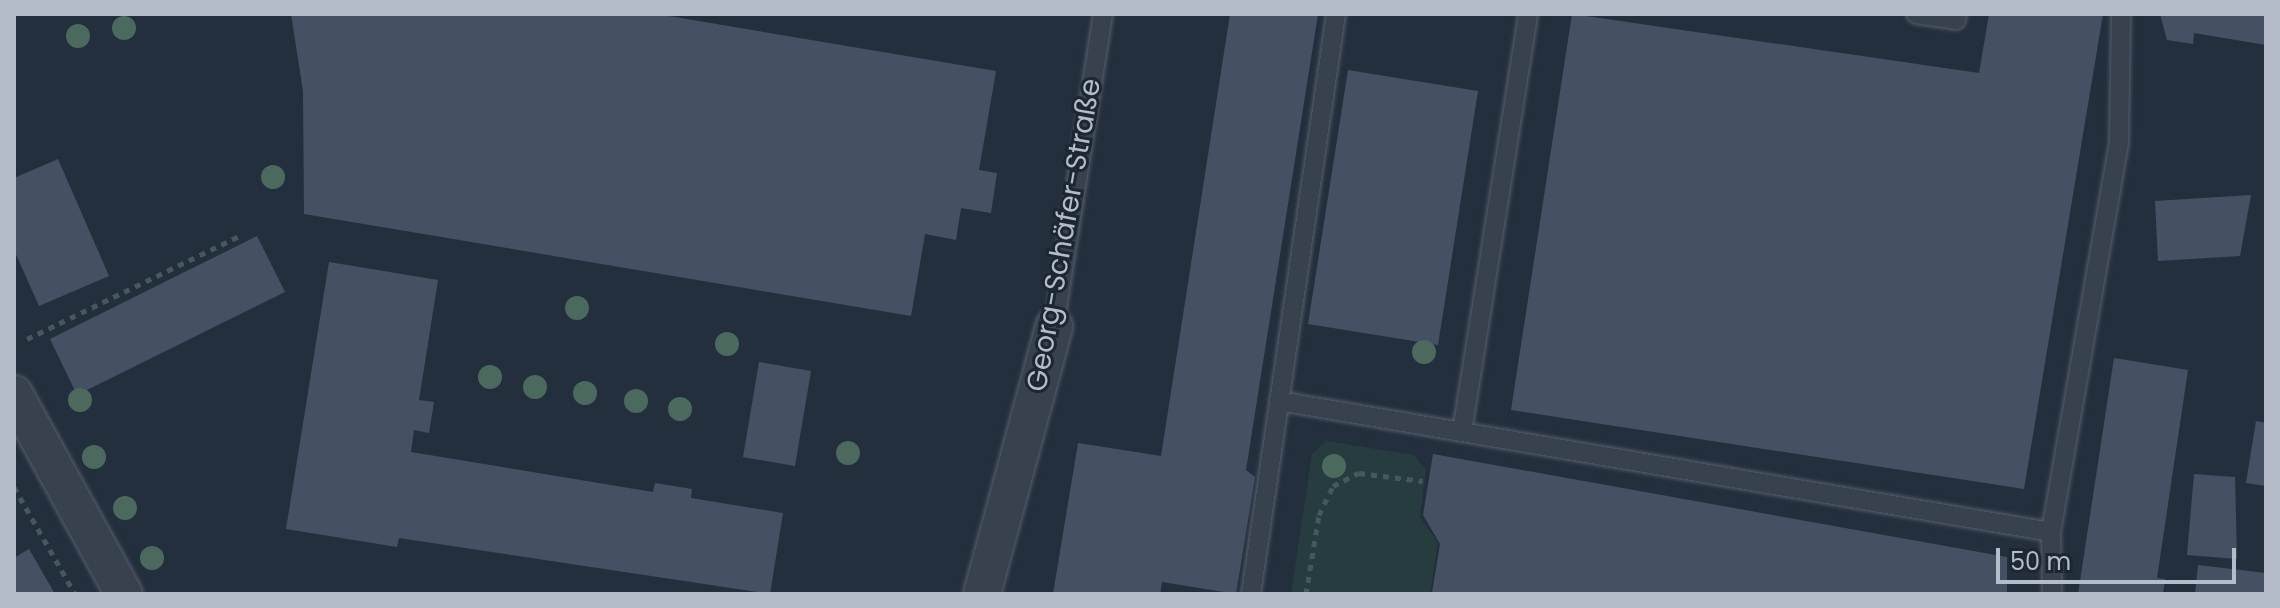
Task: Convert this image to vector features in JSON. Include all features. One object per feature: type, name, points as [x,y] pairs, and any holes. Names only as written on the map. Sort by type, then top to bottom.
[{"type":"street","name":"Georg-Schäfer-Straße","points":[[982,594],[1054,327]]},
{"type":"street","points":[[18,414],[124,594]]},
{"type":"lane","name":"Georg-Schäfer-Straße","points":[[1054,327],[1103,14]]},
{"type":"lane","points":[[1251,594],[1336,14]]},
{"type":"lane","points":[[1462,432],[1528,14]]},
{"type":"lane","points":[[1916,14],[1956,20],[1957,14]]},
{"type":"lane","points":[[2052,594],[2051,532],[2119,141],[2121,14]]},
{"type":"lane","points":[[1279,401],[2051,532]]},
{"type":"path","points":[[27,339],[239,236]]},
{"type":"path","points":[[1306,594],[1319,515],[1333,486],[1359,473],[1422,481]]},
{"type":"path","points":[[14,487],[75,594]]},
{"type":"green space","points":[[1326,441],[1414,455],[1426,470],[1420,517],[1438,543],[1430,594],[1291,594],[1312,454]]},
{"type":"building","points":[[291,14],[657,14],[996,71],[979,170],[997,173],[991,213],[961,208],[956,240],[925,234],[911,316],[304,214],[303,91]]},
{"type":"building","points":[[1230,14],[1318,14],[1246,470],[1255,477],[1236,594],[1162,582],[1160,594],[1053,594],[1078,443],[1161,456]]},
{"type":"building","points":[[1572,14],[1979,73],[1989,14],[2103,14],[2024,489],[1511,410]]},
{"type":"building","points":[[2160,14],[2266,14],[2266,45],[2194,33],[2193,44],[2167,40]]},
{"type":"building","points":[[1348,70],[1478,91],[1438,345],[1308,324]]},
{"type":"building","points":[[58,159],[109,276],[39,306],[14,250],[14,178]]},
{"type":"building","points":[[2251,195],[2240,256],[2158,261],[2155,201]]},
{"type":"building","points":[[257,236],[285,292],[77,395],[50,339]]},
{"type":"building","points":[[329,262],[438,280],[419,400],[434,402],[429,433],[414,430],[411,452],[653,492],[655,483],[692,489],[691,498],[783,513],[770,594],[399,538],[397,547],[286,529]]},
{"type":"building","points":[[2114,358],[2188,370],[2157,578],[2165,579],[2163,594],[2078,594]]},
{"type":"building","points":[[759,362],[811,371],[795,466],[743,457]]},
{"type":"building","points":[[2256,421],[2266,423],[2266,486],[2246,483]]},
{"type":"building","points":[[1433,454],[2007,557],[2007,594],[1432,593],[1440,544],[1423,515]]},
{"type":"building","points":[[2194,474],[2235,477],[2237,559],[2187,555]]},
{"type":"building","points":[[29,549],[55,594],[14,594],[14,558]]},
{"type":"building","points":[[2198,565],[2266,573],[2266,594],[2195,594]]}]
